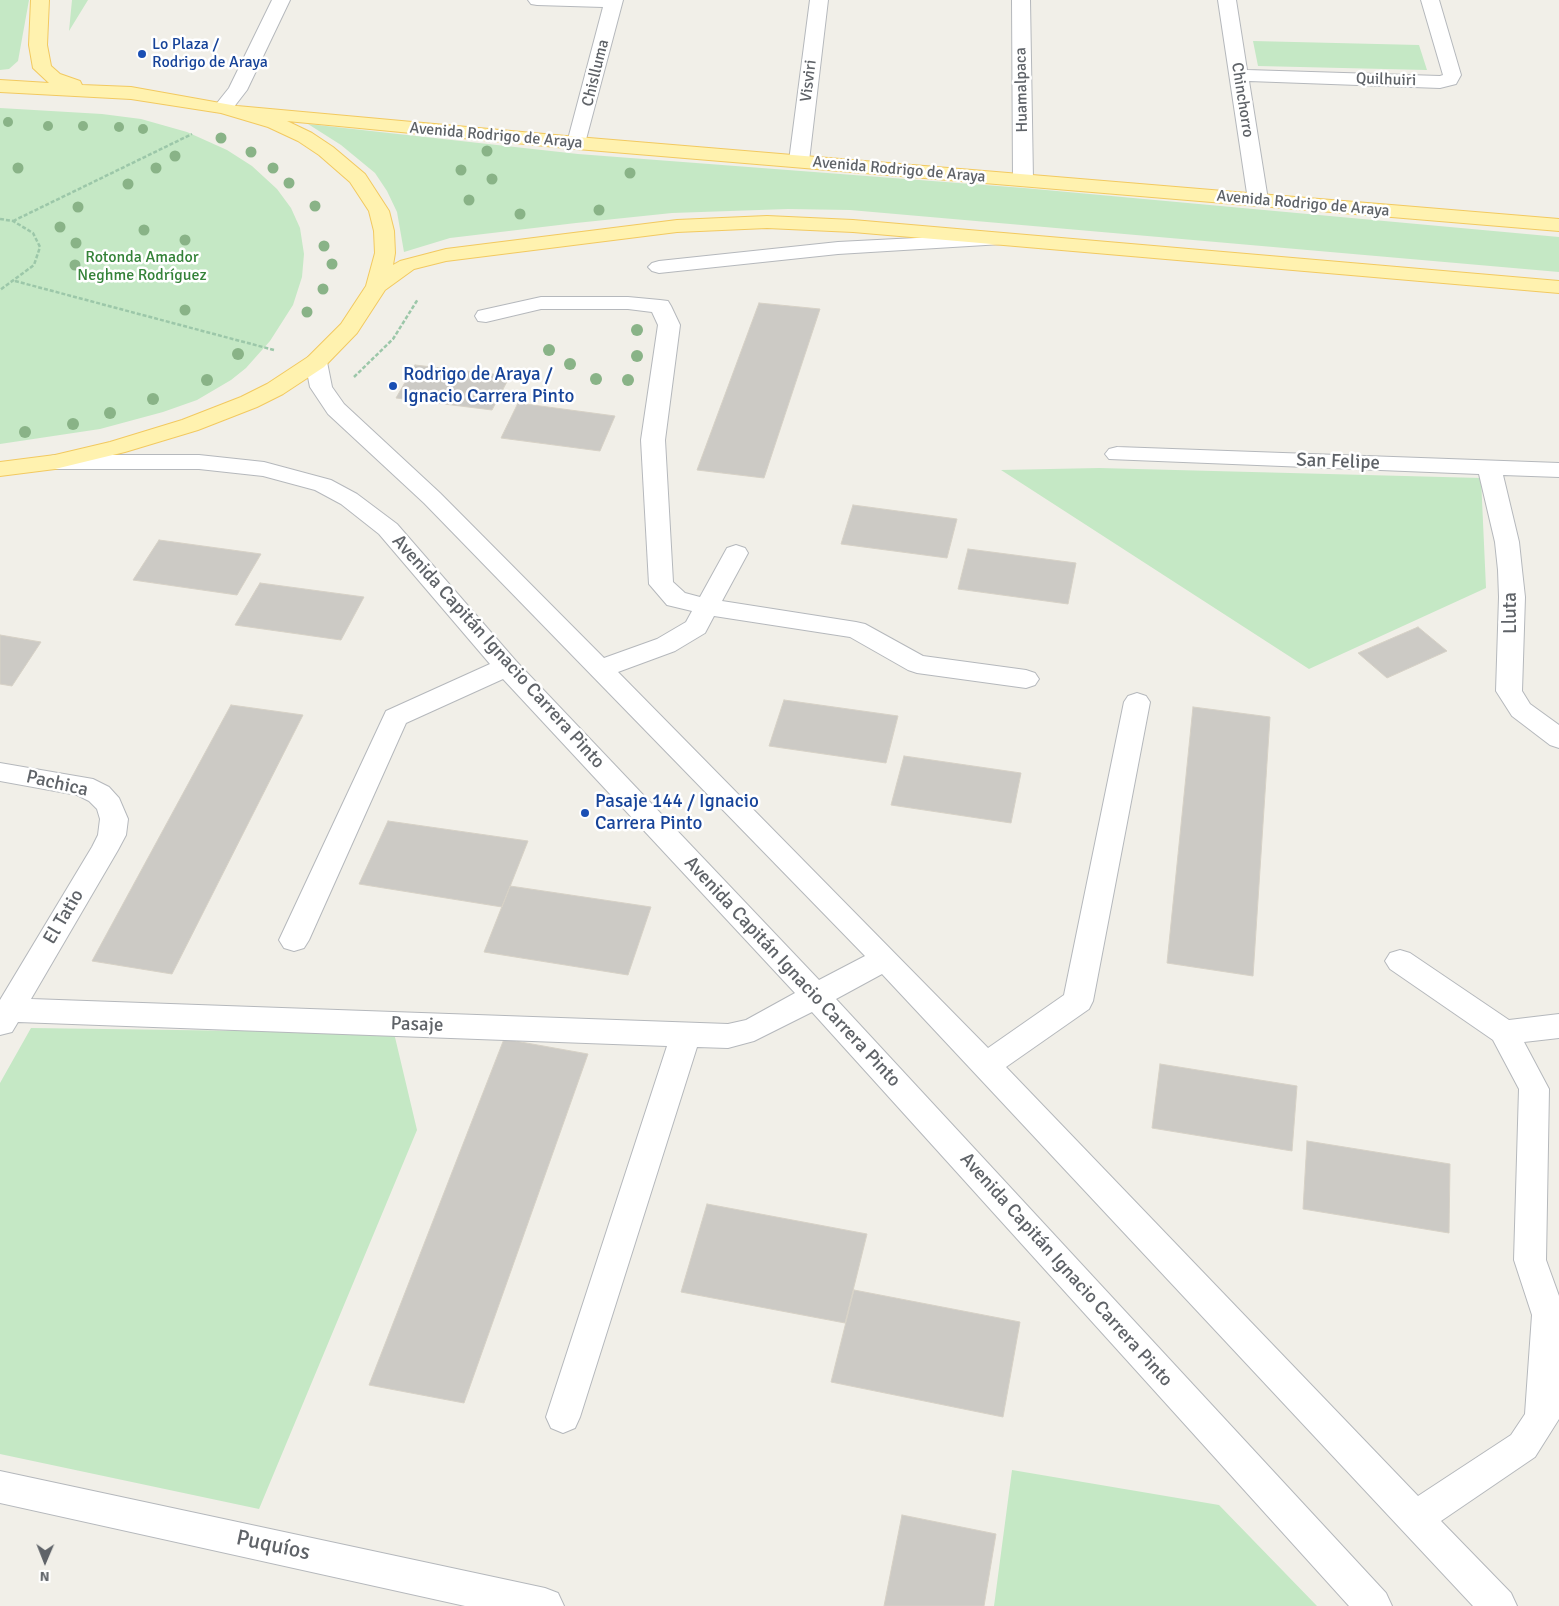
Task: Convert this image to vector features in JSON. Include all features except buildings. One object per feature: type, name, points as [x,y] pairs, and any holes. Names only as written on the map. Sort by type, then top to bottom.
[{"type":"main road","points":[[40,0],[38,45],[42,68],[58,80],[89,90]]},
{"type":"main road","points":[[0,86],[131,93],[231,109],[275,123],[305,137],[338,160],[358,178],[379,211],[384,231],[385,253],[377,286]]},
{"type":"main road","name":"Avenida Rodrigo de Araya","points":[[231,109],[577,143],[1559,225]]},
{"type":"main road","points":[[0,469],[55,462],[117,447],[218,414],[276,389],[316,362],[349,328],[377,286],[387,277],[407,265],[446,255],[627,232],[750,222],[819,224],[1559,287]]},
{"type":"street","points":[[231,109],[238,90],[281,0]]},
{"type":"street","name":"Chislluma","points":[[537,0],[614,1],[577,143]]},
{"type":"street","name":"Visviri","points":[[799,161],[819,0]]},
{"type":"street","name":"Huamalpaca","points":[[1021,0],[1024,180]]},
{"type":"street","name":"Chinchorro","points":[[1227,0],[1258,200]]},
{"type":"street","name":"Quilhuiri","points":[[1239,76],[1440,82],[1449,80],[1452,75],[1430,0]]},
{"type":"street","points":[[659,267],[838,248],[1009,239]]},
{"type":"street","points":[[486,316],[541,303],[628,302],[660,306],[669,325],[653,440],[661,584],[676,599],[707,607],[856,630],[882,647],[917,664],[1026,679]]},
{"type":"street","points":[[316,362],[320,387],[336,409],[432,498],[885,959],[1498,1606]]},
{"type":"street","name":"San Felipe","points":[[1117,454],[1559,470]]},
{"type":"street","name":"Avenida Capitán Ignacio Carrera Pinto","points":[[55,462],[199,462],[264,469],[323,485],[349,499],[388,530],[507,667],[816,996],[1373,1606]]},
{"type":"street","name":"Lluta","points":[[1489,467],[1506,542],[1510,570],[1512,597],[1509,691],[1521,710],[1559,738]]},
{"type":"street","points":[[600,669],[666,645],[696,627],[736,553]]},
{"type":"street","points":[[294,940],[395,717],[507,667]]},
{"type":"street","points":[[985,1066],[1078,1001],[1137,702]]},
{"type":"street","name":"Pachica","points":[[0,772],[83,786],[98,794],[109,805]]},
{"type":"street","name":"El Tatio","points":[[4,1018],[112,835],[114,819],[109,805]]},
{"type":"street","name":"Pasaje","points":[[4,1018],[728,1036],[754,1029],[885,959]]},
{"type":"street","points":[[1400,961],[1504,1032],[1534,1089],[1530,1260],[1549,1315],[1542,1418],[1523,1446],[1415,1518]]},
{"type":"street","points":[[1504,1032],[1559,1026]]},
{"type":"street","points":[[563,1417],[678,1056],[687,1034]]},
{"type":"street","name":"Puquíos","points":[[0,1486],[546,1606]]},
{"type":"path","points":[[13,221],[231,109]]},
{"type":"path","points":[[0,219],[13,221],[33,233],[40,247],[34,265],[15,281],[0,290]]},
{"type":"path","points":[[354,377],[393,338],[446,255]]},
{"type":"path","points":[[15,281],[316,362]]},
{"type":"green space","points":[[0,0],[29,0],[18,61],[9,69],[0,70]]},
{"type":"green space","points":[[72,0],[88,0],[69,31]]},
{"type":"green space","points":[[1253,41],[1419,45],[1427,70],[1258,66]]},
{"type":"green space","name":"Rotonda Amador Neghme Rodríguez","points":[[0,108],[102,114],[141,119],[187,132],[227,150],[252,166],[277,189],[291,208],[300,228],[304,254],[302,277],[293,305],[270,341],[246,368],[231,380],[197,400],[163,412],[100,429],[0,444]]},
{"type":"green space","points":[[308,124],[578,154],[1024,188],[1559,237],[1559,272],[850,210],[788,209],[672,213],[450,238],[404,252],[397,212],[387,191],[375,173],[341,145]]},
{"type":"green space","points":[[1099,468],[1481,478],[1486,588],[1309,669],[1001,470]]},
{"type":"green space","points":[[31,1028],[394,1033],[417,1130],[259,1509],[0,1454],[0,1083]]},
{"type":"green space","points":[[1012,1470],[1219,1505],[1317,1606],[994,1606]]},
{"type":"place","name":"Lo Plaza / Rodrigo de Araya","points":[[142,54]]},
{"type":"place","name":"Rodrigo de Araya / Ignacio Carrera Pinto","points":[[393,386]]},
{"type":"place","name":"Pasaje 144 / Ignacio Carrera Pinto","points":[[585,813]]}]
